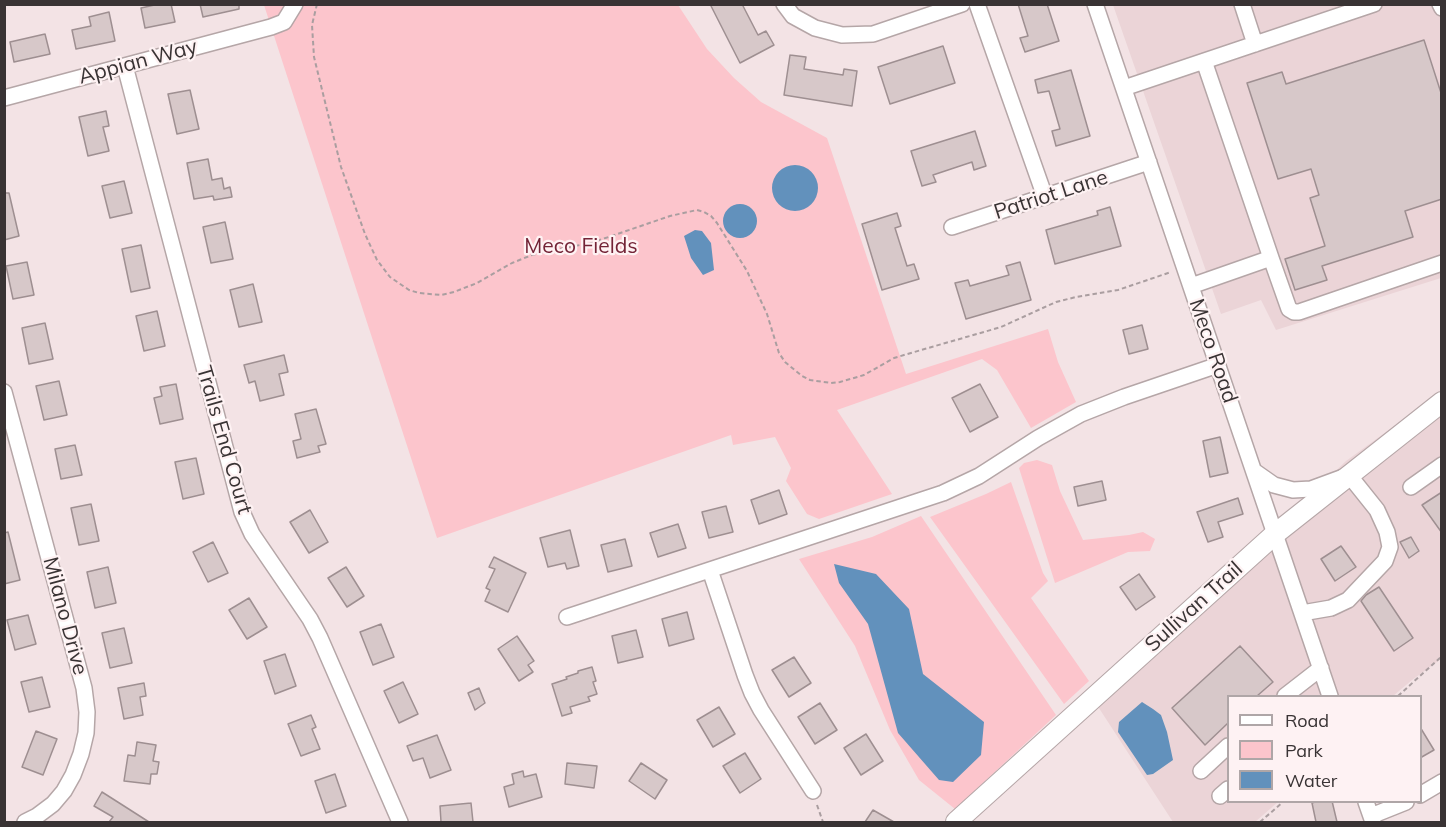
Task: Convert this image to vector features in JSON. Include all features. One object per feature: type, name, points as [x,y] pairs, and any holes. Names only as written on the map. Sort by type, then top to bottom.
[{"type":"main road","name":"Sullivan Trail","points":[[956,822],[1275,534],[1442,402]]},
{"type":"street","name":"Appian Way","points":[[4,98],[272,27],[284,22],[295,4]]},
{"type":"street","points":[[784,4],[793,16],[815,28],[842,35],[873,34],[962,4]]},
{"type":"street","points":[[977,4],[1045,197]]},
{"type":"street","name":"Meco Road","points":[[1095,4],[1330,695]]},
{"type":"street","points":[[1242,4],[1255,44]]},
{"type":"street","points":[[1124,88],[1374,4]]},
{"type":"street","points":[[1204,61],[1289,309],[1299,312],[1442,263]]},
{"type":"street","name":"Trails End Court","points":[[124,66],[242,512],[252,534],[310,619],[320,638],[400,822]]},
{"type":"street","name":"Patriot Lane","points":[[952,227],[1149,162]]},
{"type":"street","points":[[1191,286],[1271,258]]},
{"type":"street","points":[[567,617],[942,493],[979,476],[1038,438],[1081,414],[1218,365]]},
{"type":"street","name":"Milano Drive","points":[[4,392],[84,688],[87,712],[86,734],[81,754],[69,783],[53,804],[26,822]]},
{"type":"street","points":[[1411,487],[1442,465]]},
{"type":"street","points":[[1254,471],[1274,484],[1293,490],[1311,489],[1350,475],[1377,510],[1387,532],[1390,547],[1385,561],[1348,600],[1330,608],[1302,614]]},
{"type":"street","points":[[710,570],[752,693],[813,791]]},
{"type":"street","points":[[1286,695],[1321,668]]},
{"type":"street","points":[[1201,771],[1227,747]]},
{"type":"street","points":[[1422,794],[1442,782]]},
{"type":"street","points":[[1370,813],[1400,803]]},
{"type":"path","points":[[316,4],[312,25],[314,57],[345,178],[377,260],[390,277],[419,294],[441,295],[454,292],[532,255],[591,243],[670,216],[697,210],[711,216],[717,223],[747,271],[767,314],[779,353],[785,362],[810,380],[831,383],[864,375],[894,358],[1001,327],[1056,302],[1118,290],[1184,268]]},
{"type":"path","points":[[1399,695],[1442,656]]},
{"type":"path","points":[[813,791],[823,822]]},
{"type":"path","points":[[1260,822],[1281,803]]},
{"type":"shaded area","points":[[1113,5],[1441,5],[1441,278],[1276,330],[1261,300],[1221,314]]},
{"type":"shaded area","points":[[1441,392],[1441,659],[1394,695],[1227,695],[1227,803],[1277,803],[1255,822],[1173,822],[1095,702],[1346,461]]},
{"type":"green space","name":"Meco Fields","points":[[264,5],[678,5],[707,49],[734,78],[761,102],[827,138],[906,374],[1048,329],[1058,362],[1076,402],[1031,428],[997,370],[982,359],[837,410],[892,494],[819,519],[807,514],[786,481],[791,468],[775,437],[733,445],[731,435],[437,538]]},
{"type":"green space","points":[[1037,460],[1052,465],[1060,491],[1083,540],[1143,532],[1155,539],[1150,551],[1128,552],[1055,583],[1019,468],[1024,463]]},
{"type":"green space","points":[[1011,482],[1043,573],[1048,581],[1031,598],[1089,681],[1064,704],[930,517]]},
{"type":"green space","points":[[921,516],[1056,715],[955,809],[919,780],[890,730],[855,646],[799,559],[872,537]]},
{"type":"water","points":[[795,165],[811,172],[818,188],[811,204],[795,211],[779,204],[772,188],[779,172]]},
{"type":"water","points":[[740,204],[752,209],[757,221],[752,233],[740,238],[728,233],[723,221],[728,209]]},
{"type":"water","points":[[695,230],[702,231],[711,243],[714,270],[703,275],[691,258],[684,236]]},
{"type":"water","points":[[834,564],[876,574],[909,609],[923,674],[984,722],[981,755],[953,782],[939,780],[898,733],[868,624],[839,583]]},
{"type":"water","points":[[1142,702],[1161,715],[1173,760],[1153,774],[1147,775],[1118,732],[1119,722]]},
{"type":"building","points":[[171,4],[175,22],[145,28],[141,8]]},
{"type":"building","points":[[200,4],[239,4],[239,9],[203,17]]},
{"type":"building","points":[[710,4],[742,4],[758,35],[766,31],[774,45],[740,63]]},
{"type":"building","points":[[1018,4],[1047,4],[1059,41],[1025,52],[1020,38],[1028,36]]},
{"type":"building","points":[[109,12],[115,41],[76,49],[72,30],[91,26],[89,17]]},
{"type":"building","points":[[45,34],[50,54],[14,62],[10,42]]},
{"type":"building","points":[[1424,40],[1442,96],[1442,199],[1405,211],[1413,237],[1322,266],[1327,280],[1295,290],[1285,259],[1325,246],[1310,198],[1319,195],[1311,169],[1278,179],[1247,83],[1282,72],[1286,84]]},
{"type":"building","points":[[943,46],[955,83],[890,104],[878,67]]},
{"type":"building","points":[[790,55],[806,57],[804,69],[843,75],[844,69],[857,71],[852,106],[784,95]]},
{"type":"building","points":[[1071,70],[1090,136],[1056,146],[1052,131],[1060,129],[1049,91],[1038,93],[1035,80]]},
{"type":"building","points":[[190,90],[199,129],[177,134],[168,94]]},
{"type":"building","points":[[106,111],[109,126],[103,127],[109,151],[88,156],[79,117]]},
{"type":"building","points":[[975,131],[986,166],[974,170],[972,162],[933,175],[936,182],[922,186],[911,151]]},
{"type":"building","points":[[208,159],[212,180],[222,178],[224,189],[230,187],[232,197],[214,200],[213,196],[194,199],[187,163]]},
{"type":"building","points":[[124,181],[132,213],[110,218],[102,186]]},
{"type":"building","points":[[4,193],[9,193],[19,236],[4,240]]},
{"type":"building","points":[[1110,207],[1121,246],[1055,264],[1046,230],[1098,215],[1097,211]]},
{"type":"building","points":[[897,213],[901,226],[895,228],[907,266],[914,264],[919,279],[882,290],[862,224]]},
{"type":"building","points":[[225,222],[233,259],[211,263],[203,227]]},
{"type":"building","points":[[141,245],[150,288],[131,292],[122,249]]},
{"type":"building","points":[[27,262],[34,295],[13,299],[6,266]]},
{"type":"building","points":[[1020,262],[1031,300],[966,319],[955,283],[968,280],[970,286],[1009,275],[1006,266]]},
{"type":"building","points":[[253,284],[262,322],[239,327],[230,290]]},
{"type":"building","points":[[157,311],[165,346],[144,351],[136,316]]},
{"type":"building","points":[[45,323],[53,359],[29,364],[22,328]]},
{"type":"building","points":[[1142,325],[1148,349],[1129,354],[1123,330]]},
{"type":"building","points":[[284,355],[288,372],[279,374],[284,395],[260,401],[255,381],[249,383],[244,365]]},
{"type":"building","points":[[59,381],[67,415],[44,420],[36,386]]},
{"type":"building","points":[[176,384],[183,419],[160,424],[154,398],[162,396],[160,387]]},
{"type":"building","points":[[980,384],[998,417],[970,432],[952,398]]},
{"type":"building","points":[[316,409],[326,444],[318,446],[320,452],[297,458],[293,441],[301,439],[295,414]]},
{"type":"building","points":[[1220,437],[1228,473],[1210,477],[1203,441]]},
{"type":"building","points":[[75,445],[82,475],[61,479],[55,449]]},
{"type":"building","points":[[196,458],[204,494],[183,499],[175,462]]},
{"type":"building","points":[[1102,481],[1106,500],[1078,506],[1074,487]]},
{"type":"building","points":[[779,490],[787,514],[759,524],[751,500]]},
{"type":"building","points":[[1442,492],[1442,533],[1422,505]]},
{"type":"building","points":[[1238,498],[1243,514],[1218,522],[1223,537],[1208,542],[1197,512]]},
{"type":"building","points":[[91,504],[99,541],[79,545],[71,508]]},
{"type":"building","points":[[726,506],[733,532],[709,538],[702,512]]},
{"type":"building","points":[[310,510],[328,542],[309,553],[290,522]]},
{"type":"building","points":[[678,524],[686,548],[658,557],[650,533]]},
{"type":"building","points":[[570,530],[579,566],[567,569],[565,563],[548,567],[540,538]]},
{"type":"building","points":[[8,532],[20,580],[4,584],[4,533]]},
{"type":"building","points":[[1411,537],[1419,551],[1409,558],[1400,542]]},
{"type":"building","points":[[625,539],[632,566],[608,572],[601,545]]},
{"type":"building","points":[[213,542],[228,573],[208,582],[193,552]]},
{"type":"building","points":[[1341,546],[1356,567],[1335,581],[1321,559]]},
{"type":"building","points":[[494,557],[526,573],[508,612],[485,601],[490,590],[486,588],[495,569],[489,567]]},
{"type":"building","points":[[108,567],[116,603],[95,608],[87,572]]},
{"type":"building","points":[[346,567],[364,596],[347,607],[328,578]]},
{"type":"building","points":[[1139,574],[1155,597],[1136,610],[1120,587]]},
{"type":"building","points":[[1379,587],[1413,638],[1394,651],[1361,601]]},
{"type":"building","points":[[249,598],[267,627],[247,639],[229,610]]},
{"type":"building","points":[[687,612],[694,639],[669,646],[662,619]]},
{"type":"building","points":[[28,615],[36,644],[15,650],[7,620]]},
{"type":"building","points":[[381,624],[394,657],[373,665],[360,632]]},
{"type":"building","points":[[124,628],[132,663],[110,668],[102,633]]},
{"type":"building","points":[[636,630],[643,657],[618,663],[612,636]]},
{"type":"building","points":[[517,636],[534,661],[528,665],[533,672],[519,681],[498,649]]},
{"type":"building","points":[[1240,646],[1273,682],[1258,695],[1227,695],[1227,724],[1205,745],[1172,708]]},
{"type":"building","points":[[285,654],[296,686],[275,694],[264,661]]},
{"type":"building","points":[[794,657],[811,683],[789,697],[772,670]]},
{"type":"building","points":[[592,667],[597,694],[588,697],[590,701],[570,707],[572,713],[562,716],[552,684]]},
{"type":"building","points":[[42,677],[50,707],[29,712],[21,682]]},
{"type":"building","points":[[403,682],[418,714],[399,723],[384,691]]},
{"type":"building","points":[[144,683],[146,696],[140,697],[143,715],[124,719],[118,688]]},
{"type":"building","points":[[479,688],[485,703],[475,710],[468,693]]},
{"type":"building","points":[[820,703],[837,730],[815,744],[798,717]]},
{"type":"building","points":[[719,707],[735,734],[713,747],[697,720]]},
{"type":"building","points":[[311,715],[316,727],[312,729],[320,749],[301,756],[288,724]]},
{"type":"building","points":[[1422,730],[1434,750],[1422,757]]},
{"type":"building","points":[[36,731],[57,739],[43,775],[22,767]]},
{"type":"building","points":[[866,734],[883,761],[861,775],[844,748]]},
{"type":"building","points":[[437,735],[451,770],[430,778],[423,758],[413,761],[407,746]]},
{"type":"building","points":[[137,742],[156,745],[153,761],[159,762],[157,774],[151,774],[150,784],[124,781],[128,755],[135,756]]},
{"type":"building","points":[[745,753],[761,779],[740,793],[723,766]]},
{"type":"building","points":[[567,763],[597,766],[594,788],[565,784]]},
{"type":"building","points":[[641,763],[667,780],[655,799],[629,781]]},
{"type":"building","points":[[523,771],[524,777],[536,774],[542,797],[509,807],[504,787],[514,784],[512,774]]},
{"type":"building","points":[[335,774],[346,806],[326,813],[315,781]]},
{"type":"building","points":[[102,792],[149,822],[109,822],[113,817],[94,806]]},
{"type":"building","points":[[471,803],[473,822],[441,822],[440,806]]},
{"type":"building","points":[[1312,803],[1332,803],[1337,822],[1316,822]]},
{"type":"building","points":[[873,810],[894,822],[865,822]]}]
